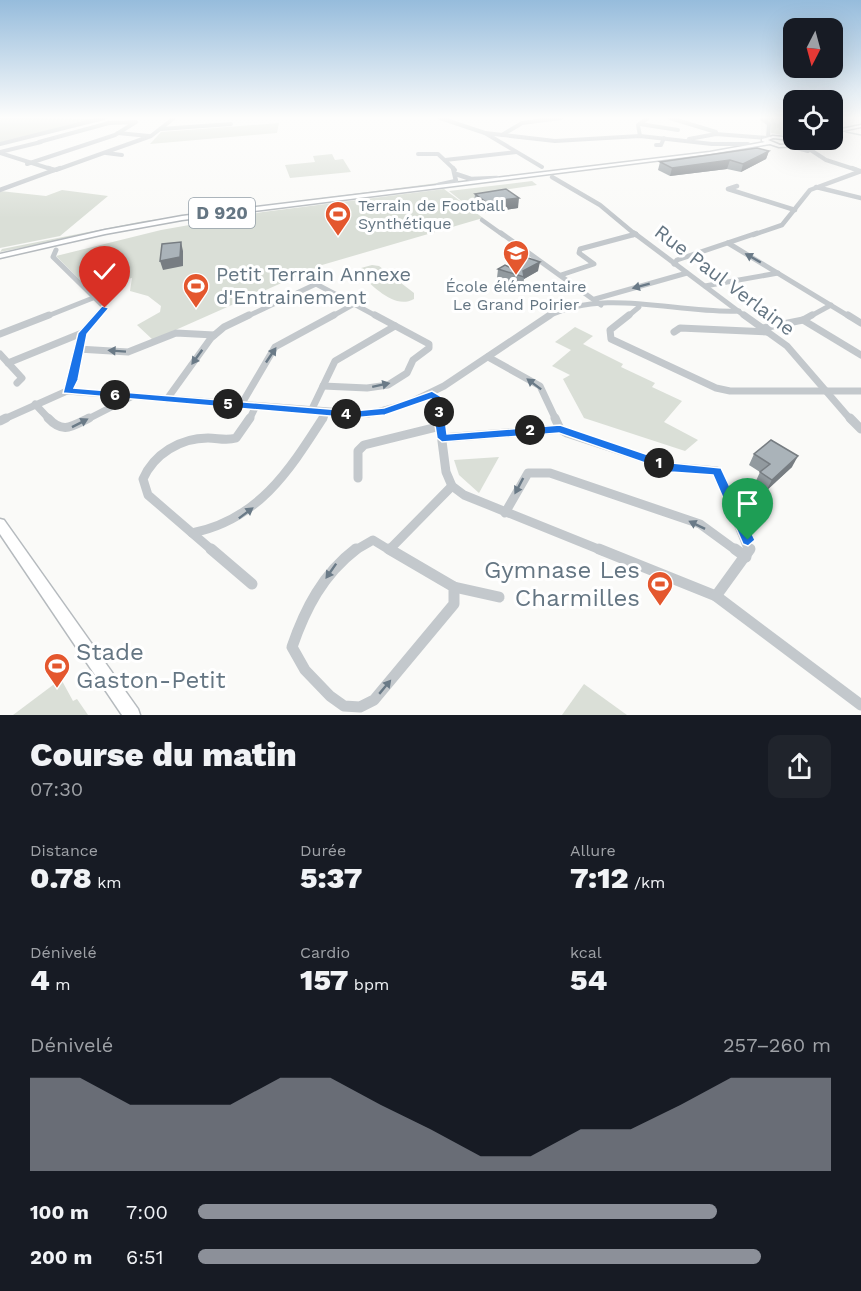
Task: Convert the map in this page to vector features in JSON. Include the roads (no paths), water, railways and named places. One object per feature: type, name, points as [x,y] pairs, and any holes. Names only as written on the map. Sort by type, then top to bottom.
[{"type":"main road","name":"D 920","points":[[710,153],[716,151]]},
{"type":"main road","name":"D 920","points":[[0,255],[182,218],[730,151]]},
{"type":"main road","points":[[0,524],[132,715]]},
{"type":"street","points":[[27,164],[64,151]]},
{"type":"street","points":[[0,190],[108,151]]},
{"type":"street","points":[[807,151],[861,172]]},
{"type":"street","points":[[446,160],[516,152],[543,167]]},
{"type":"street","points":[[0,153],[27,164],[54,170]]},
{"type":"street","points":[[103,153],[122,155]]},
{"type":"street","points":[[388,193],[453,183],[457,180],[456,171],[436,153],[418,154]]},
{"type":"street","points":[[674,264],[677,260],[782,225],[806,194],[816,187],[861,172]]},
{"type":"street","points":[[456,174],[477,180],[537,175]]},
{"type":"street","name":"Rue Paul Verlaine","points":[[552,177],[600,205],[674,264],[791,350],[825,392],[861,429]]},
{"type":"street","points":[[737,186],[728,189],[795,210]]},
{"type":"street","points":[[816,187],[861,198]]},
{"type":"street","points":[[482,220],[598,302],[639,307],[739,311]]},
{"type":"street","points":[[561,275],[594,264],[579,253],[580,249],[636,234]]},
{"type":"street","points":[[728,243],[861,323]]},
{"type":"street","points":[[8,363],[82,333],[105,308],[53,257],[56,250]]},
{"type":"street","points":[[0,421],[67,391],[327,412],[369,414],[398,408],[432,394],[555,312],[598,302],[687,273]]},
{"type":"street","points":[[705,286],[777,273]]},
{"type":"street","points":[[167,399],[214,335],[224,327],[316,284],[429,346],[413,360],[407,373],[395,381],[377,386],[322,386]]},
{"type":"street","points":[[0,334],[93,298]]},
{"type":"street","points":[[241,405],[275,347],[354,304]]},
{"type":"street","points":[[674,332],[680,328],[765,330],[803,320],[831,305]]},
{"type":"street","points":[[639,307],[610,330],[609,336],[614,342],[723,390],[861,391]]},
{"type":"street","points":[[803,320],[861,355]]},
{"type":"street","points":[[311,411],[335,361],[395,326]]},
{"type":"street","points":[[67,391],[73,380],[82,333]]},
{"type":"street","points":[[78,349],[128,352],[176,333],[214,335]]},
{"type":"street","points":[[0,354],[22,378],[17,383]]},
{"type":"street","points":[[488,357],[540,386],[560,429]]},
{"type":"street","points":[[432,394],[436,397],[446,472],[452,486],[477,502],[716,597],[861,705]]},
{"type":"street","points":[[35,404],[57,428],[66,430],[132,396]]},
{"type":"street","points":[[252,584],[148,495],[143,479],[145,471],[160,455],[188,441],[205,438],[236,438],[256,406]]},
{"type":"street","points":[[192,533],[222,528],[264,500],[276,487],[327,412]]},
{"type":"street","points":[[358,478],[358,451],[364,445],[441,426]]},
{"type":"street","points":[[442,438],[560,429],[671,467],[717,471],[750,549],[716,597]]},
{"type":"street","points":[[505,513],[528,472],[550,473],[700,524],[746,557]]},
{"type":"street","points":[[390,549],[452,486]]},
{"type":"street","points":[[454,587],[454,604],[374,700],[358,708],[342,705],[298,662],[293,654],[295,638],[318,592],[340,560],[359,546],[373,540],[454,587],[499,597]]},
{"type":"place","name":"Terrain de Football Synthétique","points":[[338,237]]},
{"type":"place","name":"École élémentaire Le Grand Poirier","points":[[516,276]]},
{"type":"place","name":"Petit Terrain Annexe d'Entrainement","points":[[196,309]]},
{"type":"place","name":"Gymnase Les Charmilles","points":[[660,607]]},
{"type":"place","name":"Stade Gaston-Petit","points":[[57,689]]}]
